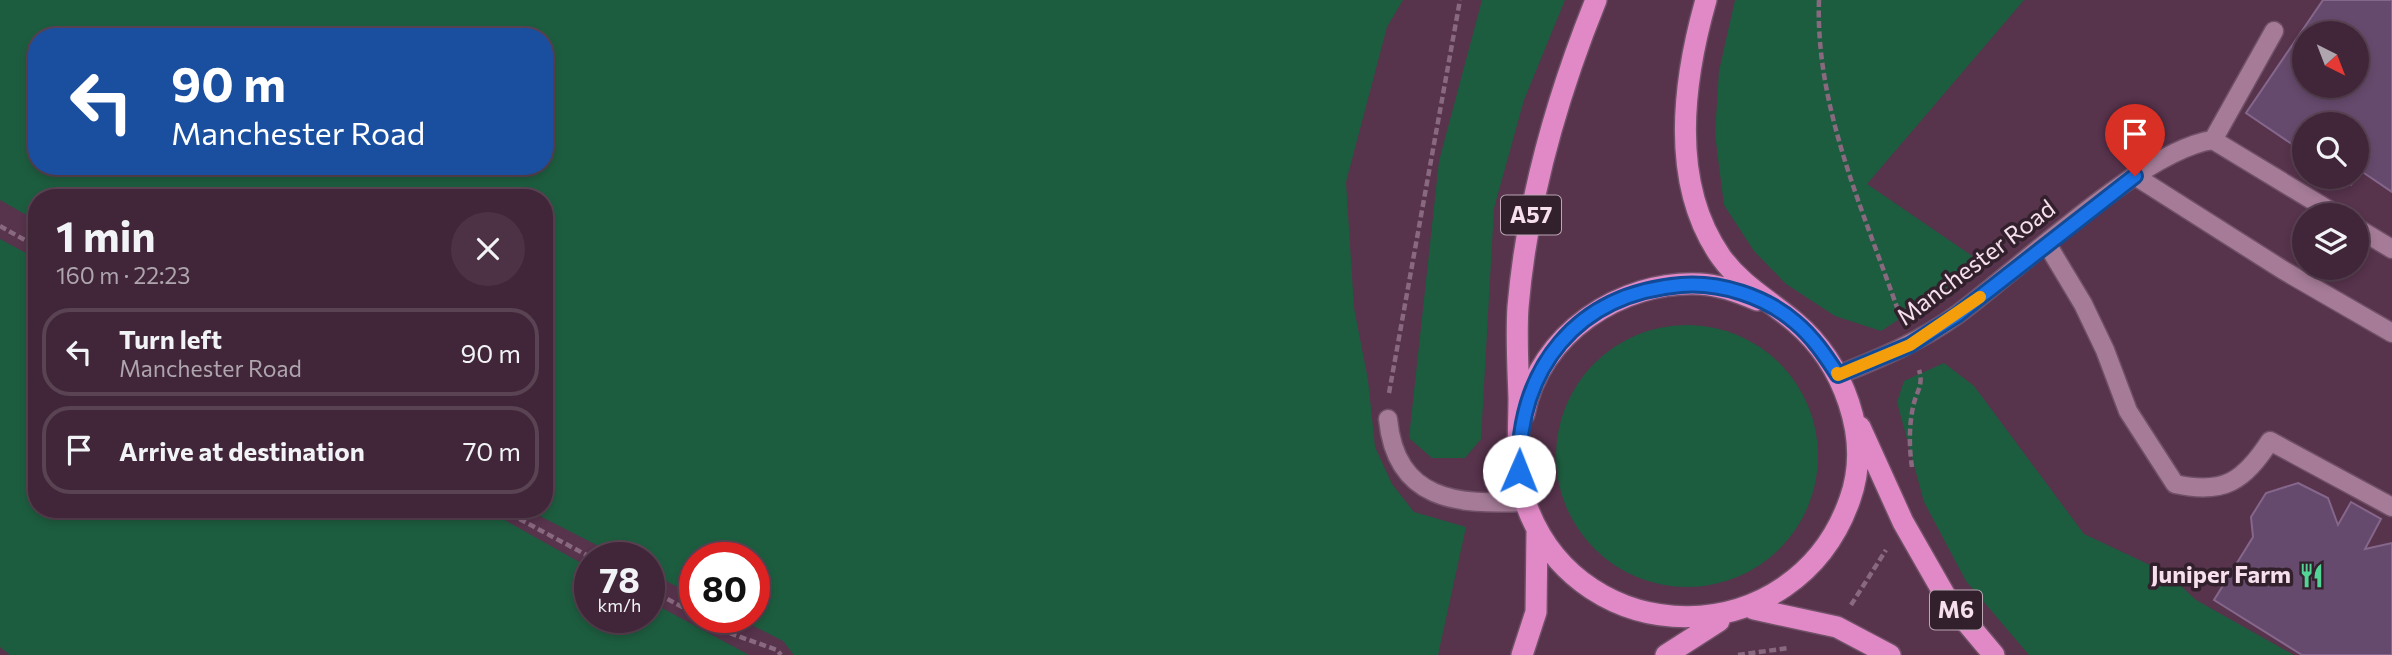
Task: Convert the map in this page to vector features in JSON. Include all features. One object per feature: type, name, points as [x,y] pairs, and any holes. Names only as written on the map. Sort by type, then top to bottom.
[{"type":"highway","name":"A57","points":[[1519,440],[1525,406],[1537,376],[1559,343],[1584,319],[1615,300],[1652,288],[1700,284],[1734,290],[1771,306],[1793,320],[1820,347],[1838,375],[1852,410],[1857,458],[1851,497],[1830,544],[1797,582],[1754,609],[1724,618],[1679,623],[1644,617],[1611,604],[1581,585],[1564,569],[1537,531],[1525,502],[1519,471],[1517,312],[1530,222],[1557,102],[1596,0]]},
{"type":"highway","name":"A57","points":[[1706,0],[1695,40],[1688,86],[1685,130],[1689,172],[1702,218],[1720,255],[1771,306]]},
{"type":"highway","points":[[1852,410],[1903,522]]},
{"type":"highway","name":"M6","points":[[1903,522],[1947,599],[1994,655]]},
{"type":"highway","name":"A57","points":[[1522,655],[1536,612],[1537,531]]},
{"type":"highway","points":[[1754,609],[1837,627],[1870,642],[1890,655]]},
{"type":"highway","name":"A57","points":[[1666,655],[1724,618]]},
{"type":"street","points":[[2274,31],[2213,140],[2317,203]]},
{"type":"street","name":"Manchester Road","points":[[1838,375],[1910,345],[1957,315],[2135,176],[2195,142],[2213,140]]},
{"type":"street","points":[[2135,176],[2283,270],[2392,332]]},
{"type":"street","points":[[2369,235],[2392,249]]},
{"type":"street","points":[[2047,244],[2094,327],[2129,411],[2175,484],[2196,489],[2226,487],[2253,467],[2270,441],[2392,507]]},
{"type":"street","points":[[1388,419],[1390,441],[1399,462],[1410,477],[1424,487],[1462,502],[1525,502]]},
{"type":"path","points":[[1388,419],[1392,368],[1460,0]]},
{"type":"path","points":[[1819,0],[1821,70],[1854,185],[1898,310]]},
{"type":"path","points":[[0,226],[28,242]]},
{"type":"path","points":[[1914,475],[1910,435],[1913,405],[1922,381]]},
{"type":"path","points":[[518,518],[574,548]]},
{"type":"path","points":[[1837,627],[1903,522]]},
{"type":"path","points":[[734,633],[781,655]]},
{"type":"path","points":[[1738,655],[1764,649],[1791,648]]},
{"type":"green space","points":[[0,0],[1403,0],[1387,27],[1346,182],[1354,308],[1368,380],[1375,447],[1392,484],[1414,512],[1466,527],[1438,655],[794,655],[783,641],[767,633],[770,633],[770,542],[679,542],[679,588],[665,580],[665,542],[591,542],[544,518],[553,518],[553,189],[28,189],[28,216],[0,200]]},
{"type":"green space","points":[[1482,0],[1565,0],[1524,100],[1494,208],[1481,439],[1465,458],[1432,458],[1409,438],[1439,161]]},
{"type":"green space","points":[[1735,0],[2024,0],[1867,184],[1984,264],[1881,331],[1835,316],[1786,284],[1754,251],[1724,205],[1715,134],[1719,71]]},
{"type":"green space","points":[[0,239],[28,254],[28,518],[501,518],[574,559],[574,633],[665,633],[665,610],[679,617],[679,633],[708,633],[749,655],[10,655],[0,647]]},
{"type":"green space","points":[[1687,325],[1713,328],[1737,335],[1760,347],[1780,363],[1796,383],[1808,406],[1815,430],[1818,456],[1815,482],[1808,506],[1796,529],[1780,549],[1760,565],[1737,577],[1713,584],[1687,587],[1661,584],[1637,577],[1614,565],[1594,549],[1578,529],[1566,506],[1559,482],[1556,456],[1559,430],[1566,406],[1578,383],[1594,363],[1614,347],[1637,335],[1661,328]]},
{"type":"green space","points":[[1944,363],[1974,386],[2084,534],[2167,573],[2196,600],[2294,655],[2029,655],[1966,581],[1924,502],[1897,402],[1904,381]]},
{"type":"building","points":[[2323,0],[2392,0],[2392,192],[2369,176],[2369,112],[2292,112],[2292,144],[2246,113],[2292,45],[2292,98],[2370,98],[2370,21],[2309,21]]},
{"type":"building","name":"Juniper Farm","points":[[2298,483],[2328,498],[2338,525],[2351,502],[2381,519],[2365,549],[2392,543],[2392,655],[2302,655],[2214,600],[2253,537],[2251,517],[2266,493]]},
{"type":"slow traffic","points":[[1837,373],[1838,375],[1910,345],[1980,297]]},
{"type":"place","name":"Juniper Farm","points":[[2311,575]]},
{"type":"route","points":[[1519,471],[1519,440],[1525,406],[1537,376],[1559,343],[1584,319],[1615,300],[1652,288],[1700,284],[1734,290],[1771,306],[1793,320],[1820,347],[1838,375],[1910,345],[1957,315],[2135,176]]}]
